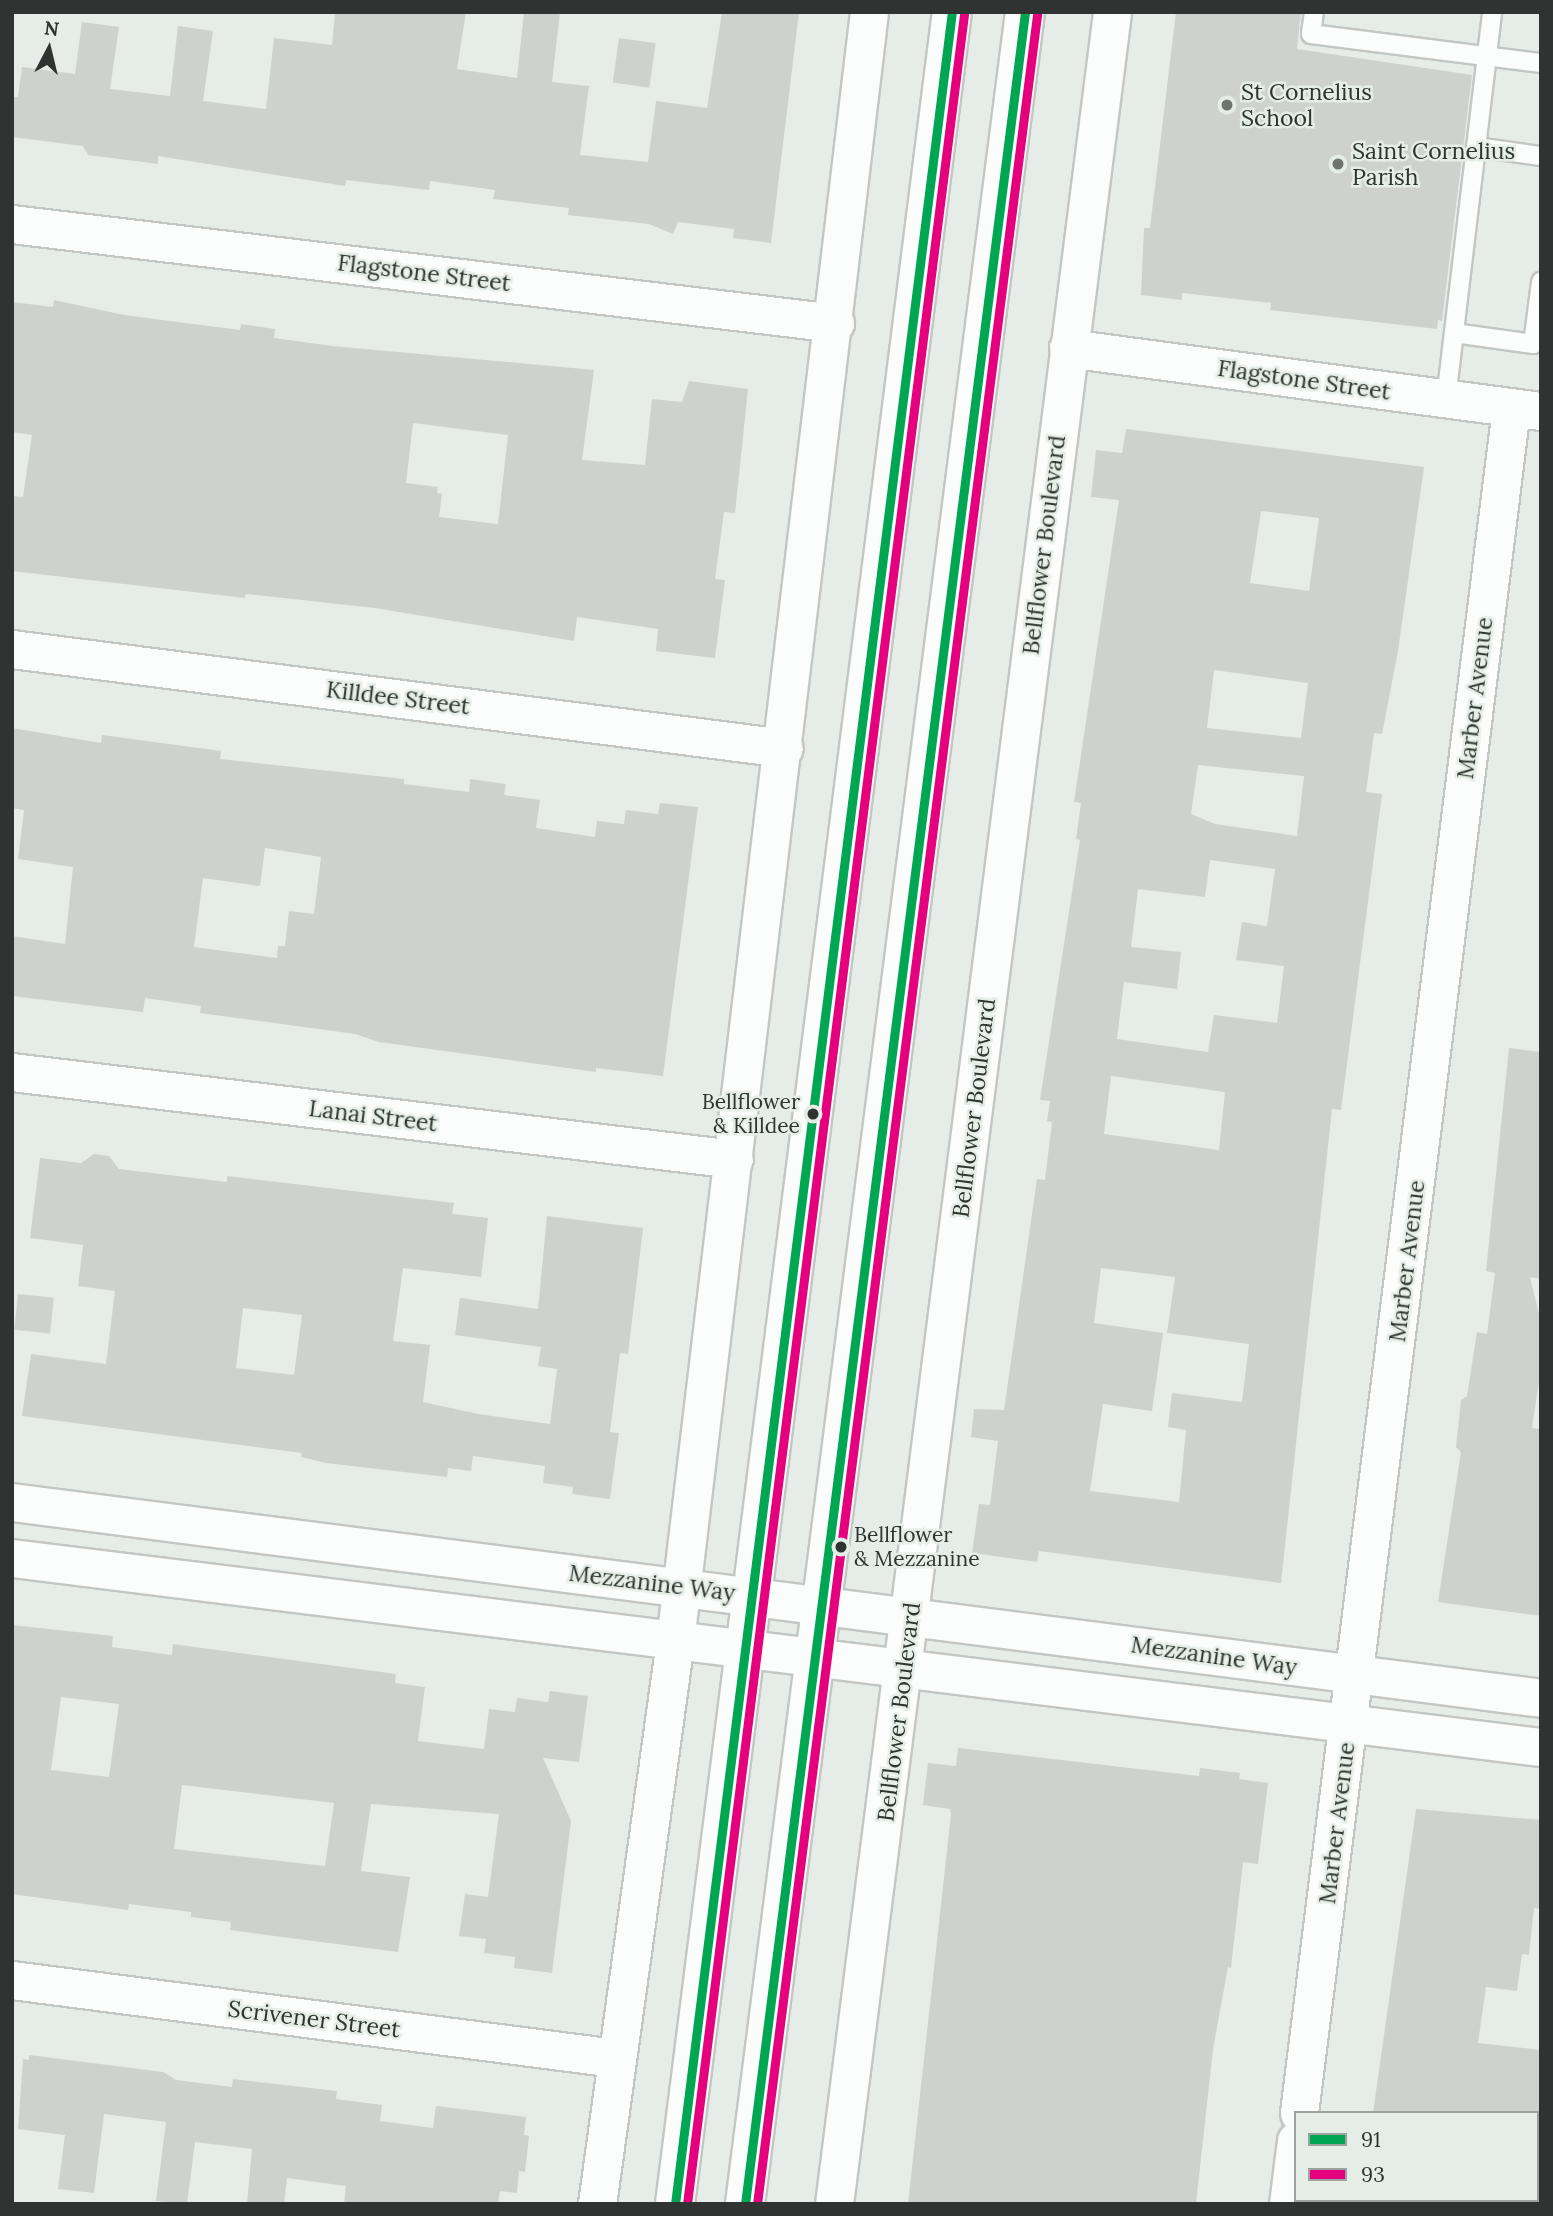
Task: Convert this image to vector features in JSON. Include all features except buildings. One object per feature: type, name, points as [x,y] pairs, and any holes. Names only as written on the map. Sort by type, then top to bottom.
[{"type":"main road","points":[[675,2204],[742,1650],[952,12]]},
{"type":"main road","points":[[745,2204],[1025,12]]},
{"type":"street","points":[[597,2204],[615,2058],[675,1641],[835,323],[869,12]]},
{"type":"street","name":"Bellflower Boulevard","points":[[834,2204],[911,1617],[1112,12]]},
{"type":"street","name":"Flagstone Street","points":[[12,223],[835,323]]},
{"type":"street","name":"Flagstone Street","points":[[1068,348],[1526,410]]},
{"type":"street","name":"Marber Avenue","points":[[1299,2111],[1526,410]]},
{"type":"street","name":"Killdee Street","points":[[12,649],[784,748]]},
{"type":"street","name":"Lanai Street","points":[[12,1072],[734,1159]]},
{"type":"street","name":"Mezzanine Way","points":[[12,1502],[1541,1698]]},
{"type":"street","points":[[12,1558],[1541,1747]]},
{"type":"street","name":"Scrivener Street","points":[[12,1980],[615,2058]]},
{"type":"street","points":[[1288,2204],[1294,2157]]},
{"type":"lane","points":[[1314,12],[1311,34],[1541,63]]},
{"type":"lane","points":[[1446,399],[1492,12]]},
{"type":"lane","points":[[1476,147],[1541,156]]},
{"type":"lane","points":[[1454,333],[1533,344],[1541,282]]},
{"type":"transit line","name":"91","points":[[675,2204],[952,12]]},
{"type":"transit line","name":"91","points":[[745,2204],[1025,12]]},
{"type":"transit line","name":"93","points":[[687,2204],[964,14]]},
{"type":"transit line","name":"93","points":[[757,2204],[1037,14]]},
{"type":"place","name":"St Cornelius School","points":[[1227,105]]},
{"type":"place","name":"Saint Cornelius Parish","points":[[1338,164]]},
{"type":"place","name":"Bellflower & Killdee","points":[[813,1114]]},
{"type":"place","name":"Bellflower & Mezzanine","points":[[841,1547]]}]
